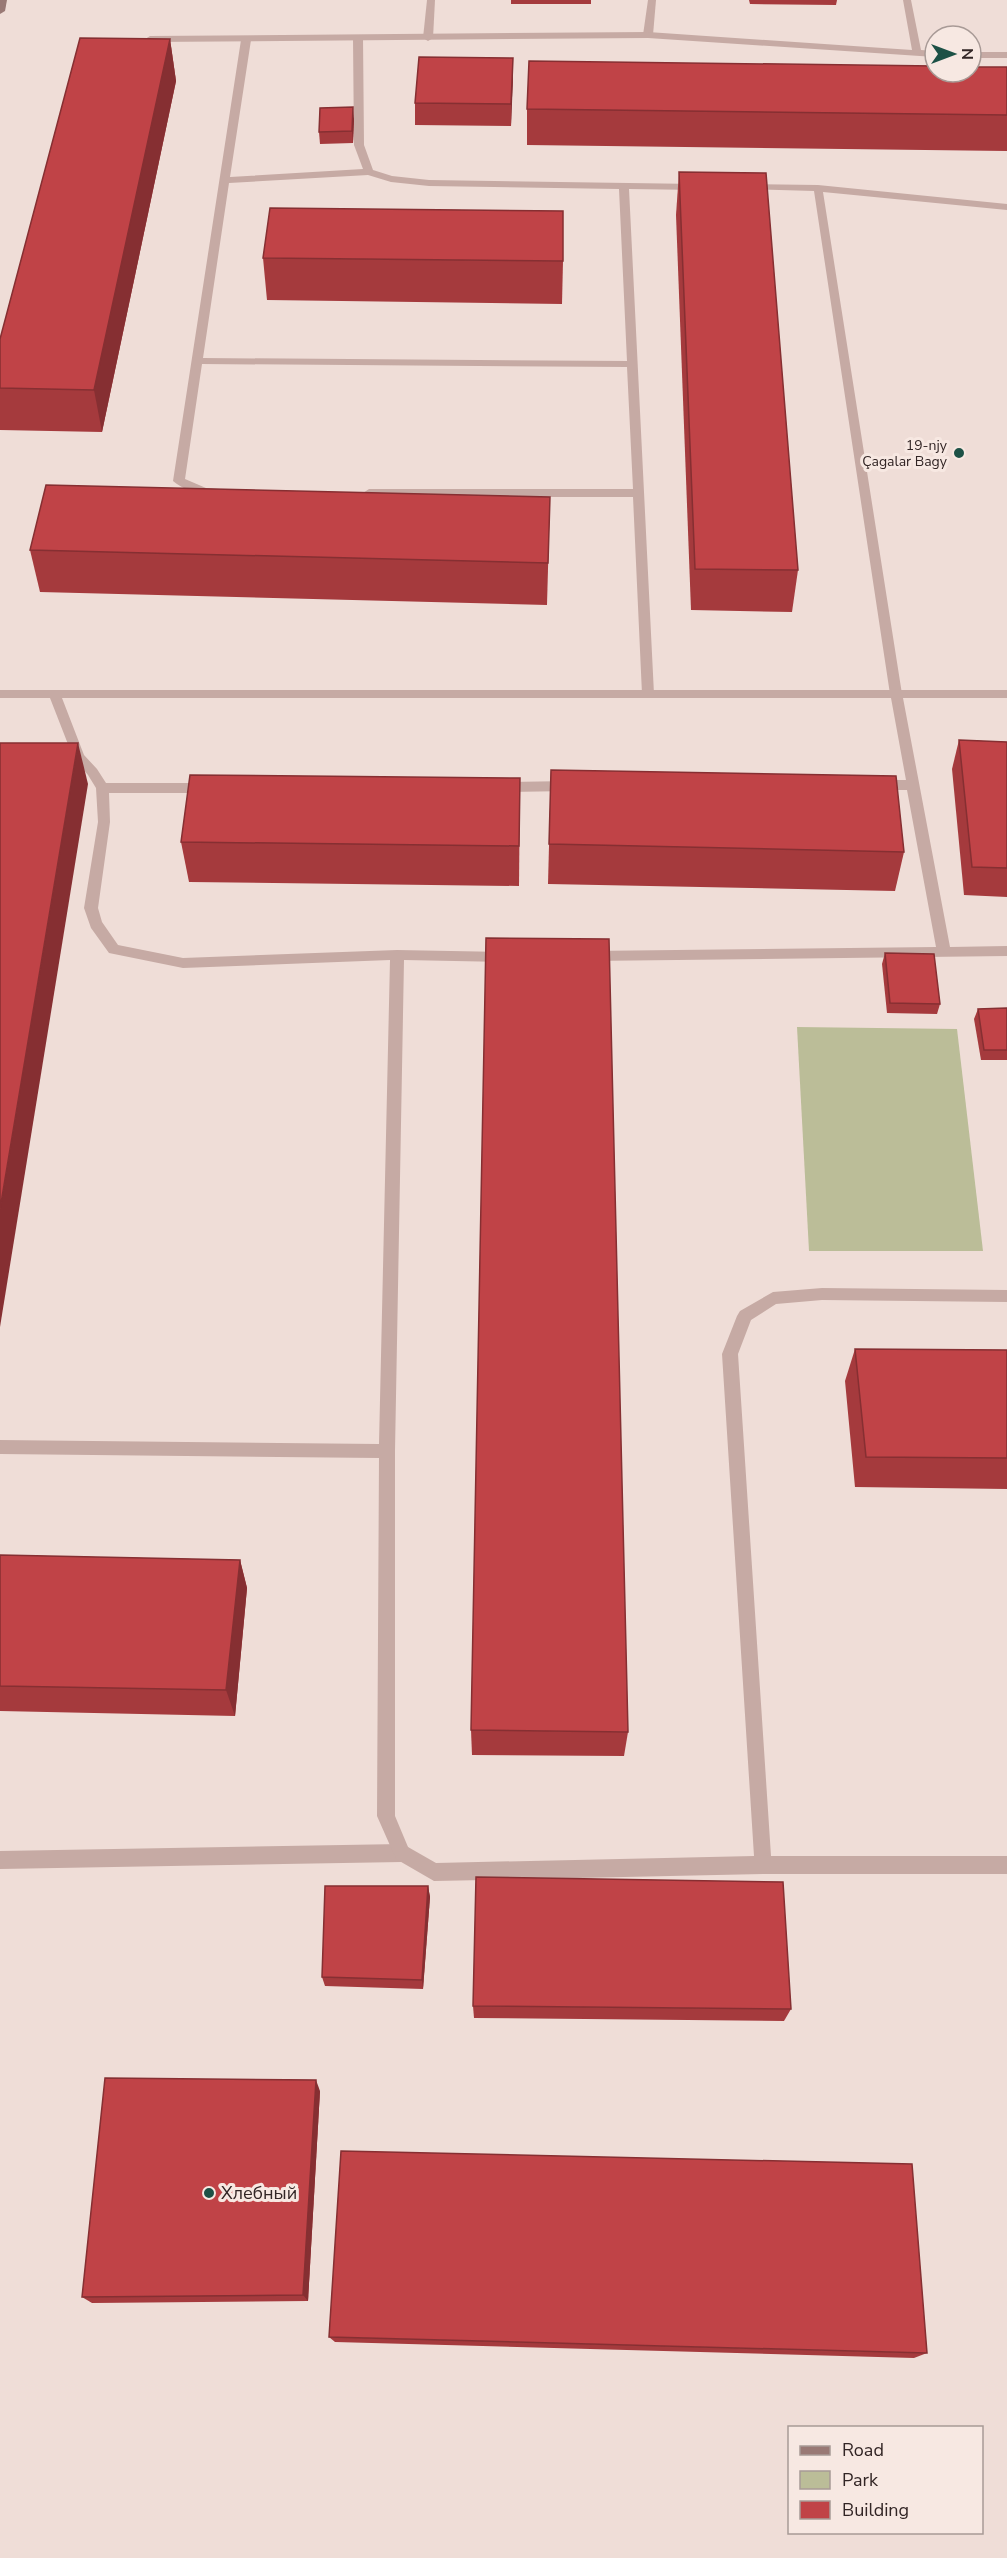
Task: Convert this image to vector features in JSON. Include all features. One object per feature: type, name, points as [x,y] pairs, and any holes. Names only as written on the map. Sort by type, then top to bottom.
[{"type":"main road","points":[[0,11],[3,0]]},
{"type":"street","points":[[428,38],[431,0]]},
{"type":"street","points":[[648,36],[652,0]]},
{"type":"street","points":[[907,0],[917,54]]},
{"type":"street","points":[[144,39],[648,36],[923,54]]},
{"type":"street","points":[[358,38],[359,145],[369,172]]},
{"type":"street","points":[[224,492],[204,491],[179,481],[246,40]]},
{"type":"street","points":[[983,55],[1007,55]]},
{"type":"street","points":[[225,180],[369,172],[391,179],[429,183],[704,187]]},
{"type":"street","points":[[624,186],[648,694]]},
{"type":"street","points":[[738,187],[818,188],[1007,207]]},
{"type":"street","points":[[818,188],[896,694],[944,952]]},
{"type":"street","points":[[197,361],[632,364]]},
{"type":"street","points":[[363,493],[639,493]]},
{"type":"street","points":[[0,694],[1007,694]]},
{"type":"street","points":[[54,694],[79,757],[93,772],[102,788],[104,822],[91,908],[96,924],[114,949],[183,963],[397,955],[520,957]]},
{"type":"street","points":[[866,785],[913,785]]},
{"type":"street","points":[[484,787],[579,786]]},
{"type":"street","points":[[102,788],[221,788]]},
{"type":"street","points":[[579,956],[1007,951]]},
{"type":"street","points":[[397,955],[387,1451],[386,1816],[402,1853]]},
{"type":"street","points":[[764,1865],[730,1354],[745,1316],[773,1298],[822,1294],[1007,1296]]},
{"type":"street","points":[[0,1447],[387,1451]]},
{"type":"street","points":[[0,1860],[402,1853],[435,1872],[764,1865],[1007,1865]]},
{"type":"green space","points":[[797,1027],[957,1029],[983,1251],[809,1251]]},
{"type":"building","points":[[80,38],[170,39],[94,390],[0,388],[0,339]]},
{"type":"building","points":[[419,57],[513,58],[511,104],[415,103]]},
{"type":"building","points":[[529,61],[923,66],[923,84],[983,84],[983,67],[1007,67],[1007,115],[527,109]]},
{"type":"building","points":[[353,107],[352,131],[319,132],[320,108]]},
{"type":"building","points":[[679,172],[766,173],[798,570],[695,569]]},
{"type":"building","points":[[270,208],[563,211],[563,261],[263,258]]},
{"type":"building","points":[[46,485],[550,497],[548,563],[30,550]]},
{"type":"building","points":[[959,740],[1007,742],[1007,868],[972,867]]},
{"type":"building","points":[[0,743],[78,743],[0,1209]]},
{"type":"building","points":[[551,770],[896,776],[904,852],[549,844]]},
{"type":"building","points":[[190,775],[520,778],[519,846],[181,842]]},
{"type":"building","points":[[486,938],[609,939],[628,1732],[471,1730]]},
{"type":"building","points":[[885,953],[934,954],[940,1004],[890,1003]]},
{"type":"building","points":[[1007,1008],[1007,1050],[984,1050],[978,1009]]},
{"type":"building","points":[[855,1349],[1007,1350],[1007,1458],[866,1457]]},
{"type":"building","points":[[0,1555],[240,1560],[226,1690],[0,1686]]},
{"type":"building","points":[[476,1877],[783,1882],[791,2009],[473,2006]]},
{"type":"building","points":[[325,1886],[428,1886],[422,1980],[322,1977]]},
{"type":"building","points":[[105,2078],[316,2080],[303,2295],[82,2297]]},
{"type":"building","points":[[341,2151],[912,2164],[927,2353],[329,2337]]},
{"type":"place","name":"19-njy Çagalar Bagy","points":[[959,453]]},
{"type":"place","name":"Хлебный","points":[[209,2193]]}]
